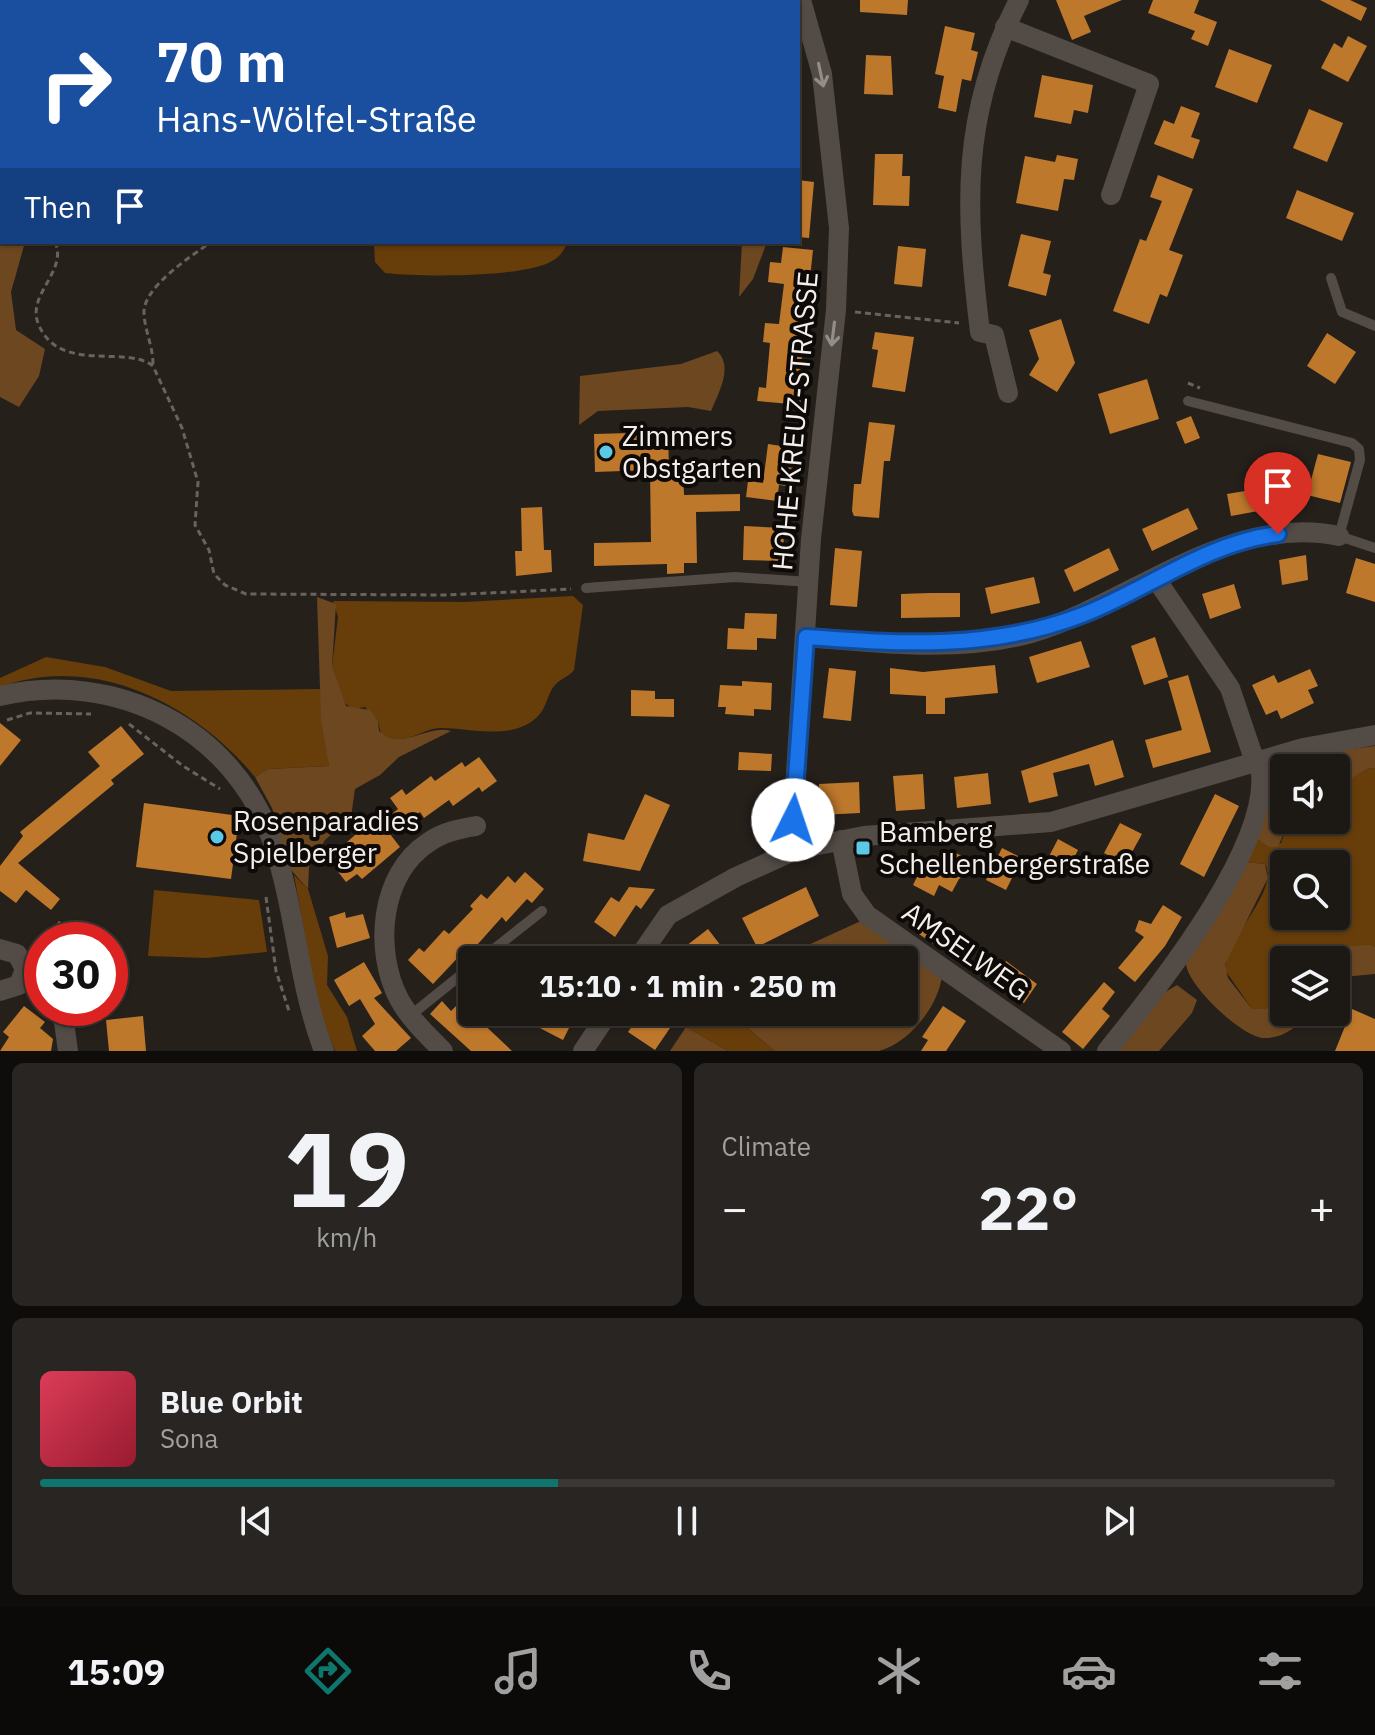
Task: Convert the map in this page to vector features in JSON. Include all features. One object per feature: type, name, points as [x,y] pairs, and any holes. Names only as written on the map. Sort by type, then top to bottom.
[{"type":"street","name":"HOHE-KREUZ-STRASSE","points":[[798,849],[793,820],[823,412],[836,310],[839,228],[822,74],[801,0]]},
{"type":"street","points":[[1008,393],[994,335],[980,332],[969,212],[970,167],[993,55],[1019,0]]},
{"type":"street","points":[[1005,27],[1149,84],[1111,195]]},
{"type":"street","points":[[806,637],[940,644],[987,641],[1029,633],[1083,615],[1221,547],[1260,536],[1296,531],[1339,536]]},
{"type":"street","points":[[1107,1051],[1175,965],[1243,848],[1262,782],[1230,688],[1156,579]]},
{"type":"street","points":[[0,696],[57,688],[135,701],[188,728],[223,759],[257,805],[274,846],[313,1022],[324,1051]]},
{"type":"street","points":[[647,946],[668,915],[724,883],[798,849],[841,840],[1051,822],[1303,748],[1375,735]]},
{"type":"street","points":[[443,1051],[410,1016],[399,999],[387,964],[384,935],[389,898],[410,860],[426,843],[443,834],[476,826]]},
{"type":"street","name":"AMSELWEG","points":[[841,840],[852,894],[867,915],[1061,1051]]},
{"type":"street","points":[[0,949],[17,954],[23,961],[24,977],[11,990],[0,991]]},
{"type":"street","points":[[65,1026],[68,1051]]},
{"type":"street","points":[[583,1051],[600,1026]]},
{"type":"lane","points":[[1331,278],[1342,312],[1375,326]]},
{"type":"lane","points":[[1188,401],[1352,443],[1359,449],[1360,460],[1339,536],[1375,548]]},
{"type":"lane","points":[[586,588],[735,577],[809,582]]},
{"type":"lane","points":[[498,946],[542,911]]},
{"type":"lane","points":[[410,1016],[458,977]]},
{"type":"path","points":[[56,244],[58,251],[54,269],[37,303],[36,315],[45,335],[84,357],[131,357],[153,366]]},
{"type":"path","points":[[208,244],[166,276],[146,301],[144,312],[153,366],[182,428],[198,482],[195,525],[209,550],[214,574],[236,591],[447,595],[586,588]]},
{"type":"path","points":[[857,312],[965,323]]},
{"type":"path","points":[[7,720],[30,713],[102,715]]},
{"type":"path","points":[[122,720],[229,797]]},
{"type":"path","points":[[265,893],[276,971],[291,1017],[296,1023],[313,1022]]},
{"type":"shaded area","points":[[0,244],[24,244],[11,292],[16,330],[45,349],[39,376],[19,407],[0,397]]},
{"type":"shaded area","points":[[374,244],[567,244],[552,261],[519,271],[446,275],[385,273],[375,262]]},
{"type":"shaded area","points":[[742,244],[766,244],[753,279],[739,297]]},
{"type":"shaded area","points":[[717,351],[722,357],[724,373],[711,411],[688,407],[598,411],[579,425],[580,376],[681,364]]},
{"type":"shaded area","points":[[573,596],[583,605],[574,670],[555,685],[540,713],[527,724],[516,729],[491,732],[441,728],[407,738],[391,738],[381,734],[378,721],[365,707],[353,709],[343,702],[332,666],[338,617],[333,601],[465,602]]},
{"type":"shaded area","points":[[317,597],[336,604],[332,666],[346,706],[370,710],[378,721],[379,731],[388,737],[397,739],[433,731],[451,731],[399,757],[380,775],[355,789],[351,817],[325,840],[309,867],[308,889],[291,870],[272,808],[255,777],[268,769],[329,766],[321,719]]},
{"type":"shaded area","points":[[46,657],[105,667],[171,691],[320,689],[329,766],[268,769],[255,777],[204,728],[141,692],[107,681],[72,676],[36,678],[0,687],[0,678]]},
{"type":"shaded area","points":[[1375,746],[1375,768],[1350,779],[1350,754],[1329,754]]},
{"type":"shaded area","points":[[1375,768],[1375,947],[1270,946],[1270,1005],[1265,1009],[1252,1009],[1225,970],[1233,943],[1259,901],[1268,875],[1265,864],[1245,862],[1257,839],[1268,847],[1281,843],[1284,834],[1350,834],[1350,779]]},
{"type":"shaded area","points":[[1270,786],[1270,834],[1283,834],[1278,847],[1268,847],[1257,839]]},
{"type":"shaded area","points":[[1245,862],[1265,864],[1268,878],[1225,964],[1228,978],[1252,1009],[1265,1009],[1270,1005],[1270,1026],[1296,1026],[1270,1038],[1242,1029],[1204,995],[1188,972],[1186,962]]},
{"type":"shaded area","points":[[294,875],[308,889],[328,956],[327,985],[347,1017],[357,1051],[335,1051],[318,1008]]},
{"type":"shaded area","points":[[154,890],[259,900],[267,952],[206,958],[148,956]]},
{"type":"shaded area","points":[[863,920],[900,946],[806,946]]},
{"type":"shaded area","points":[[1350,946],[1375,947],[1375,974],[1350,978]]},
{"type":"shaded area","points":[[918,959],[942,976],[935,1000],[918,1024]]},
{"type":"shaded area","points":[[1177,985],[1197,1000],[1192,1013],[1159,1051],[1117,1051],[1162,994]]},
{"type":"shaded area","points":[[746,1026],[775,1051],[728,1051],[686,1027]]},
{"type":"shaded area","points":[[746,1026],[916,1026],[901,1040],[879,1051],[775,1051]]},
{"type":"shaded area","points":[[686,1027],[728,1051],[670,1051]]},
{"type":"building","points":[[860,0],[908,0],[907,15],[860,12]]},
{"type":"building","points":[[1056,0],[1122,0],[1084,16],[1091,32],[1072,40]]},
{"type":"building","points":[[1153,0],[1199,0],[1194,13],[1217,22],[1208,46],[1191,39],[1195,31],[1148,13]]},
{"type":"building","points":[[1320,0],[1350,0],[1367,8],[1361,21]]},
{"type":"building","points":[[945,26],[975,33],[971,50],[978,52],[971,81],[962,79],[956,112],[938,108],[944,76],[935,74]]},
{"type":"building","points":[[1348,36],[1367,46],[1348,82],[1321,68],[1334,43],[1342,48]]},
{"type":"building","points":[[1229,49],[1272,65],[1257,103],[1215,87]]},
{"type":"building","points":[[866,55],[891,56],[893,95],[864,94]]},
{"type":"building","points":[[1042,75],[1093,85],[1088,113],[1074,110],[1071,124],[1034,117]]},
{"type":"building","points":[[1181,106],[1200,113],[1191,137],[1200,140],[1193,159],[1154,144],[1164,120],[1174,124]]},
{"type":"building","points":[[1309,109],[1343,123],[1327,162],[1293,148]]},
{"type":"building","points":[[875,154],[903,154],[902,176],[910,176],[909,206],[873,205]]},
{"type":"building","points":[[1057,155],[1078,159],[1074,180],[1064,179],[1058,211],[1016,203],[1025,156],[1055,162]]},
{"type":"building","points":[[1158,175],[1193,189],[1169,250],[1183,255],[1167,297],[1160,294],[1149,324],[1113,311],[1140,239],[1146,241],[1162,201],[1150,197]]},
{"type":"building","points":[[800,180],[814,182],[809,238],[800,237]]},
{"type":"building","points":[[1297,190],[1354,213],[1342,241],[1286,218]]},
{"type":"building","points":[[1021,234],[1051,241],[1043,273],[1051,275],[1046,296],[1008,286]]},
{"type":"building","points":[[898,246],[926,249],[922,287],[894,284]]},
{"type":"building","points":[[783,247],[813,250],[807,306],[811,306],[807,346],[803,346],[799,387],[804,387],[802,405],[757,401],[759,387],[766,388],[770,343],[763,342],[765,323],[779,324],[784,284],[768,282],[770,262],[781,263]]},
{"type":"building","points":[[1061,319],[1075,363],[1057,392],[1029,375],[1039,359],[1029,330]]},
{"type":"building","points":[[875,332],[914,337],[905,392],[872,387],[878,350],[872,349]]},
{"type":"building","points":[[1327,333],[1356,352],[1335,384],[1307,366]]},
{"type":"building","points":[[1147,379],[1159,419],[1110,434],[1098,394]]},
{"type":"building","points":[[1191,416],[1200,438],[1185,444],[1176,422]]},
{"type":"building","points":[[869,422],[895,425],[890,461],[884,461],[879,518],[854,516],[852,511],[854,484],[861,484]]},
{"type":"building","points":[[668,432],[669,470],[683,470],[684,495],[740,494],[740,511],[696,512],[697,563],[684,563],[684,573],[667,574],[667,564],[594,566],[594,543],[651,542],[650,470],[595,472],[594,434]]},
{"type":"building","points":[[768,444],[801,449],[796,487],[779,485],[777,501],[746,497],[748,481],[763,483]]},
{"type":"building","points":[[1318,454],[1351,462],[1340,503],[1307,495]]},
{"type":"building","points":[[1281,485],[1285,506],[1231,516],[1227,494]]},
{"type":"building","points":[[542,507],[544,550],[551,550],[552,572],[516,576],[515,551],[522,551],[521,508]]},
{"type":"building","points":[[1188,508],[1198,529],[1152,551],[1142,529]]},
{"type":"building","points":[[744,526],[784,528],[783,561],[743,560]]},
{"type":"building","points":[[835,548],[862,551],[857,607],[830,605]]},
{"type":"building","points":[[1109,548],[1119,570],[1074,592],[1064,570]]},
{"type":"building","points":[[1306,555],[1308,580],[1282,585],[1279,560]]},
{"type":"building","points":[[1356,558],[1375,564],[1375,602],[1346,593]]},
{"type":"building","points":[[1034,577],[1040,603],[991,614],[985,588]]},
{"type":"building","points":[[1234,584],[1241,608],[1210,619],[1202,594]]},
{"type":"building","points":[[960,593],[960,617],[901,618],[901,594]]},
{"type":"building","points":[[745,613],[777,614],[776,639],[757,638],[757,650],[727,649],[728,628],[744,629]]},
{"type":"building","points":[[1155,637],[1168,677],[1144,685],[1131,646]]},
{"type":"building","points":[[1081,641],[1090,667],[1037,683],[1029,657]]},
{"type":"building","points":[[995,665],[998,693],[945,698],[945,714],[926,714],[926,696],[890,694],[890,668],[923,672]]},
{"type":"building","points":[[829,668],[856,671],[851,721],[823,718]]},
{"type":"building","points":[[1310,669],[1318,686],[1308,690],[1314,703],[1281,719],[1277,710],[1266,715],[1252,685],[1274,675],[1278,683]]},
{"type":"building","points":[[1188,675],[1211,752],[1153,768],[1145,740],[1182,730],[1168,681]]},
{"type":"building","points":[[742,681],[772,683],[771,710],[754,709],[754,716],[725,714],[726,707],[718,707],[720,685],[742,686]]},
{"type":"building","points":[[631,690],[655,691],[655,699],[674,699],[674,717],[631,716]]},
{"type":"building","points":[[0,723],[21,740],[0,766]]},
{"type":"building","points":[[121,726],[144,754],[111,780],[114,784],[18,863],[60,899],[51,910],[26,890],[16,903],[0,891],[0,866],[23,836],[20,832],[100,766],[88,752]]},
{"type":"building","points":[[1113,740],[1124,777],[1095,786],[1089,764],[1053,773],[1058,796],[1029,803],[1021,771]]},
{"type":"building","points":[[739,752],[772,754],[771,771],[738,770]]},
{"type":"building","points":[[479,757],[497,781],[482,792],[479,787],[453,806],[449,800],[424,818],[420,812],[390,834],[400,847],[362,879],[357,874],[346,882],[328,859],[364,827],[368,833],[398,809],[390,798],[402,789],[406,795],[431,776],[435,781],[462,762],[465,767]]},
{"type":"building","points":[[988,773],[991,804],[957,808],[954,777]]},
{"type":"building","points":[[923,774],[925,809],[896,811],[893,776]]},
{"type":"building","points":[[859,782],[860,813],[820,815],[819,784]]},
{"type":"building","points":[[645,794],[670,805],[640,871],[583,861],[588,833],[624,840]]},
{"type":"building","points":[[1215,794],[1239,806],[1204,877],[1180,864]]},
{"type":"building","points":[[144,803],[232,815],[237,833],[231,879],[136,867]]},
{"type":"building","points":[[1120,823],[1142,834],[1125,865],[1104,853]]},
{"type":"building","points":[[1058,839],[1078,850],[1064,877],[1044,866]]},
{"type":"building","points":[[1002,848],[1022,858],[1006,890],[986,880]]},
{"type":"building","points":[[948,849],[980,865],[959,879],[952,892],[939,885],[934,896],[913,885],[924,863],[938,871]]},
{"type":"building","points":[[525,872],[544,889],[532,903],[527,899],[506,922],[502,917],[476,946],[458,946],[458,957],[433,984],[408,960],[419,948],[424,952],[444,930],[449,934],[473,909],[470,906],[481,894],[487,899],[508,876],[515,883]]},
{"type":"building","points":[[629,887],[655,889],[641,909],[636,905],[615,937],[594,922],[611,897],[619,902]]},
{"type":"building","points":[[806,887],[819,916],[759,946],[742,918]]},
{"type":"building","points":[[1163,905],[1182,917],[1165,946],[1135,982],[1118,968],[1144,937],[1135,931],[1139,920],[1151,924]]},
{"type":"building","points":[[345,912],[346,918],[363,914],[370,938],[337,948],[329,917]]},
{"type":"building","points":[[924,915],[951,933],[941,949],[913,930]]},
{"type":"building","points":[[708,929],[721,946],[686,946]]},
{"type":"building","points":[[1006,961],[1037,984],[1024,1003],[992,981]]},
{"type":"building","points":[[364,962],[382,993],[374,998],[411,1038],[396,1051],[375,1051],[362,1036],[375,1024],[360,999],[349,1006],[334,980]]},
{"type":"building","points":[[1104,982],[1115,992],[1102,1009],[1110,1016],[1083,1049],[1062,1032]]},
{"type":"building","points":[[442,1001],[451,1011],[458,1004],[458,1026],[485,1026],[512,1051],[471,1051],[430,1014]]},
{"type":"building","points":[[24,1006],[24,1026],[42,1026],[40,1028],[53,1039],[51,1051],[0,1051],[9,1037],[3,1032]]},
{"type":"building","points":[[943,1006],[966,1021],[946,1051],[921,1051],[928,1040],[922,1037]]},
{"type":"building","points":[[1352,1009],[1375,1019],[1375,1051],[1335,1051],[1345,1026],[1350,1026]]},
{"type":"building","points":[[143,1016],[146,1051],[109,1051],[107,1026],[128,1026],[128,1018]]},
{"type":"building","points":[[536,1026],[570,1026],[563,1040]]},
{"type":"building","points":[[632,1026],[671,1026],[655,1050],[628,1032]]},
{"type":"place","name":"Zimmers Obstgarten","points":[[606,452]]},
{"type":"place","name":"Rosenparadies Spielberger","points":[[217,837]]},
{"type":"place","name":"Bamberg Schellenbergerstraße","points":[[863,848]]},
{"type":"route","points":[[793,820],[806,637],[940,644],[987,641],[1029,633],[1083,615],[1221,547],[1278,534]]}]
